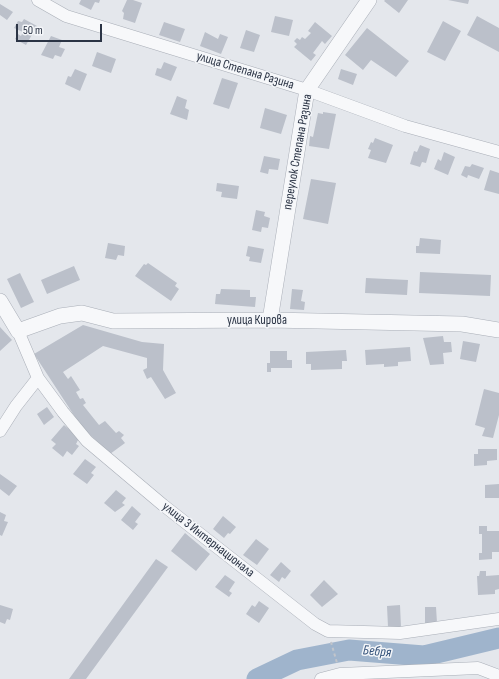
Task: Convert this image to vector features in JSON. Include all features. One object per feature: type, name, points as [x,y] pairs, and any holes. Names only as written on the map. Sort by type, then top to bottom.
[{"type":"street","name":"улица Степана Разина","points":[[38,0],[66,16],[307,90],[405,126],[499,152]]},
{"type":"street","name":"переулок Степана Разина","points":[[270,320],[307,90],[369,0]]},
{"type":"street","name":"улица 3 Интернационала","points":[[0,301],[4,316],[18,331],[38,378],[87,441],[163,505],[315,624],[328,631],[400,633],[499,619]]},
{"type":"street","name":"улица Кирова","points":[[18,331],[60,316],[82,313],[113,321],[270,320],[462,324],[499,330]]},
{"type":"street","points":[[0,431],[16,406],[38,378]]},
{"type":"street","points":[[321,679],[340,674],[478,668],[499,676]]},
{"type":"path","points":[[330,636],[337,664]]},
{"type":"building","points":[[81,0],[100,0],[99,3],[95,2],[91,10],[79,4]]},
{"type":"building","points":[[127,0],[142,3],[135,23],[123,19],[124,13],[122,11]]},
{"type":"building","points":[[408,0],[399,13],[384,1]]},
{"type":"building","points":[[448,0],[469,0],[468,4]]},
{"type":"building","points":[[0,4],[13,12],[7,20],[0,15]]},
{"type":"building","points":[[275,16],[293,20],[289,36],[271,32]]},
{"type":"building","points":[[477,16],[499,28],[499,52],[467,35]]},
{"type":"building","points":[[24,19],[37,26],[26,45],[15,39],[18,34],[21,36],[23,32],[14,28],[18,21],[22,22]]},
{"type":"building","points":[[443,21],[461,31],[445,61],[427,52]]},
{"type":"building","points":[[164,22],[185,29],[180,42],[159,35]]},
{"type":"building","points":[[315,22],[332,36],[325,44],[322,41],[313,53],[316,55],[311,61],[294,47],[297,44],[294,41],[297,38],[300,40],[302,37],[305,39],[311,33],[308,31]]},
{"type":"building","points":[[367,28],[409,61],[396,77],[371,60],[363,70],[345,55]]},
{"type":"building","points":[[246,30],[260,35],[254,52],[240,48]]},
{"type":"building","points":[[205,32],[218,39],[220,34],[228,37],[221,54],[200,46]]},
{"type":"building","points":[[51,36],[62,40],[59,47],[65,49],[61,57],[55,55],[53,59],[41,55]]},
{"type":"building","points":[[97,52],[116,59],[111,73],[92,66]]},
{"type":"building","points":[[164,62],[177,67],[171,81],[155,75],[157,68],[161,69]]},
{"type":"building","points":[[75,69],[87,74],[80,91],[65,84],[68,76],[71,77]]},
{"type":"building","points":[[341,69],[357,74],[353,85],[338,79]]},
{"type":"building","points":[[222,78],[238,83],[229,109],[213,104]]},
{"type":"building","points":[[177,96],[187,100],[185,108],[189,110],[187,120],[170,114]]},
{"type":"building","points":[[265,108],[287,115],[281,134],[260,128]]},
{"type":"building","points":[[323,112],[336,114],[329,149],[309,146],[310,136],[313,137],[318,113],[323,114]]},
{"type":"building","points":[[375,138],[393,145],[386,163],[368,158],[371,150],[368,149],[371,142],[373,143]]},
{"type":"building","points":[[420,145],[430,149],[426,163],[422,162],[420,167],[410,164],[414,151],[417,152]]},
{"type":"building","points":[[444,152],[455,157],[448,175],[434,169],[438,159],[441,161]]},
{"type":"building","points":[[264,156],[280,159],[278,170],[269,169],[268,174],[260,172]]},
{"type":"building","points":[[472,164],[484,168],[479,179],[468,175],[467,178],[461,175],[465,166],[470,167]]},
{"type":"building","points":[[490,170],[499,173],[499,194],[484,190]]},
{"type":"building","points":[[311,179],[336,183],[328,224],[303,219]]},
{"type":"building","points":[[217,183],[239,186],[237,199],[221,197],[222,192],[216,191]]},
{"type":"building","points":[[256,210],[265,212],[264,216],[270,218],[268,228],[262,227],[261,232],[252,230]]},
{"type":"building","points":[[420,238],[441,240],[440,254],[416,253],[416,246],[419,246]]},
{"type":"building","points":[[108,243],[125,246],[124,256],[118,255],[116,260],[105,258]]},
{"type":"building","points":[[248,246],[264,249],[261,263],[249,261],[250,257],[246,256]]},
{"type":"building","points":[[148,263],[177,283],[175,286],[179,289],[171,301],[135,276],[144,264],[146,265]]},
{"type":"building","points":[[74,266],[80,280],[47,294],[41,280]]},
{"type":"building","points":[[420,272],[491,275],[490,296],[419,293]]},
{"type":"building","points":[[20,273],[34,302],[21,308],[7,279]]},
{"type":"building","points":[[366,278],[408,280],[407,295],[365,293]]},
{"type":"building","points":[[221,289],[250,290],[250,297],[256,297],[255,307],[215,304],[216,294],[220,294]]},
{"type":"building","points":[[292,289],[303,290],[301,301],[305,302],[304,310],[290,309]]},
{"type":"building","points":[[83,325],[142,342],[164,344],[163,370],[176,393],[165,399],[151,377],[147,379],[143,370],[147,368],[147,358],[103,346],[63,372],[68,379],[71,376],[80,390],[76,392],[80,399],[83,398],[86,403],[83,405],[99,425],[105,421],[116,433],[119,431],[124,435],[121,438],[125,443],[110,454],[81,426],[34,354]]},
{"type":"building","points":[[0,327],[12,340],[0,351]]},
{"type":"building","points":[[443,336],[444,342],[451,342],[452,352],[443,353],[444,364],[430,365],[423,338]]},
{"type":"building","points":[[463,341],[480,344],[476,362],[460,359]]},
{"type":"building","points":[[410,347],[411,361],[398,362],[398,366],[384,367],[384,364],[366,365],[365,350]]},
{"type":"building","points":[[346,350],[347,361],[342,361],[342,369],[311,370],[311,364],[306,364],[306,352]]},
{"type":"building","points":[[270,351],[287,351],[287,360],[292,360],[292,368],[271,368],[271,372],[267,372],[267,363],[270,363]]},
{"type":"building","points":[[484,389],[499,393],[499,415],[493,438],[482,436],[485,428],[475,425]]},
{"type":"building","points":[[47,407],[54,417],[44,425],[37,414]]},
{"type":"building","points":[[64,425],[79,438],[76,444],[79,446],[72,455],[67,451],[63,457],[52,448],[56,444],[51,440]]},
{"type":"building","points":[[478,449],[497,449],[497,460],[487,461],[487,465],[474,466],[474,454],[478,454]]},
{"type":"building","points":[[85,459],[96,467],[91,473],[94,475],[87,484],[73,474]]},
{"type":"building","points":[[0,474],[17,486],[9,496],[0,489]]},
{"type":"building","points":[[499,484],[499,498],[485,498],[485,485]]},
{"type":"building","points":[[116,490],[126,498],[122,503],[125,505],[115,512],[104,503]]},
{"type":"building","points":[[132,506],[141,514],[135,522],[138,524],[133,530],[121,520]]},
{"type":"building","points":[[0,512],[6,515],[4,521],[8,522],[2,536],[0,535]]},
{"type":"building","points":[[223,516],[236,527],[224,538],[213,529]]},
{"type":"building","points":[[479,526],[487,526],[487,531],[499,531],[499,552],[492,552],[492,559],[479,560],[479,553],[482,553],[482,534],[479,534]]},
{"type":"building","points":[[185,533],[210,554],[196,571],[171,551]]},
{"type":"building","points":[[256,539],[269,549],[257,565],[243,555]]},
{"type":"building","points":[[156,559],[168,567],[86,679],[69,679]]},
{"type":"building","points":[[281,562],[291,571],[285,579],[282,577],[279,582],[270,575]]},
{"type":"building","points":[[480,571],[486,571],[486,576],[499,575],[499,589],[495,590],[495,594],[478,595],[477,576],[479,576]]},
{"type":"building","points":[[225,575],[235,582],[229,591],[232,593],[229,597],[215,587]]},
{"type":"building","points":[[324,580],[338,594],[322,607],[310,595]]},
{"type":"building","points":[[259,601],[269,608],[259,623],[246,614],[252,605],[255,607]]},
{"type":"building","points":[[0,605],[13,609],[10,620],[7,619],[5,624],[0,622]]},
{"type":"building","points":[[400,605],[401,627],[388,627],[387,606]]},
{"type":"building","points":[[425,607],[436,607],[437,623],[425,624]]},
{"type":"waterway","name":"Бебря","points":[[257,679],[297,660],[349,650],[424,656],[499,638]]}]
